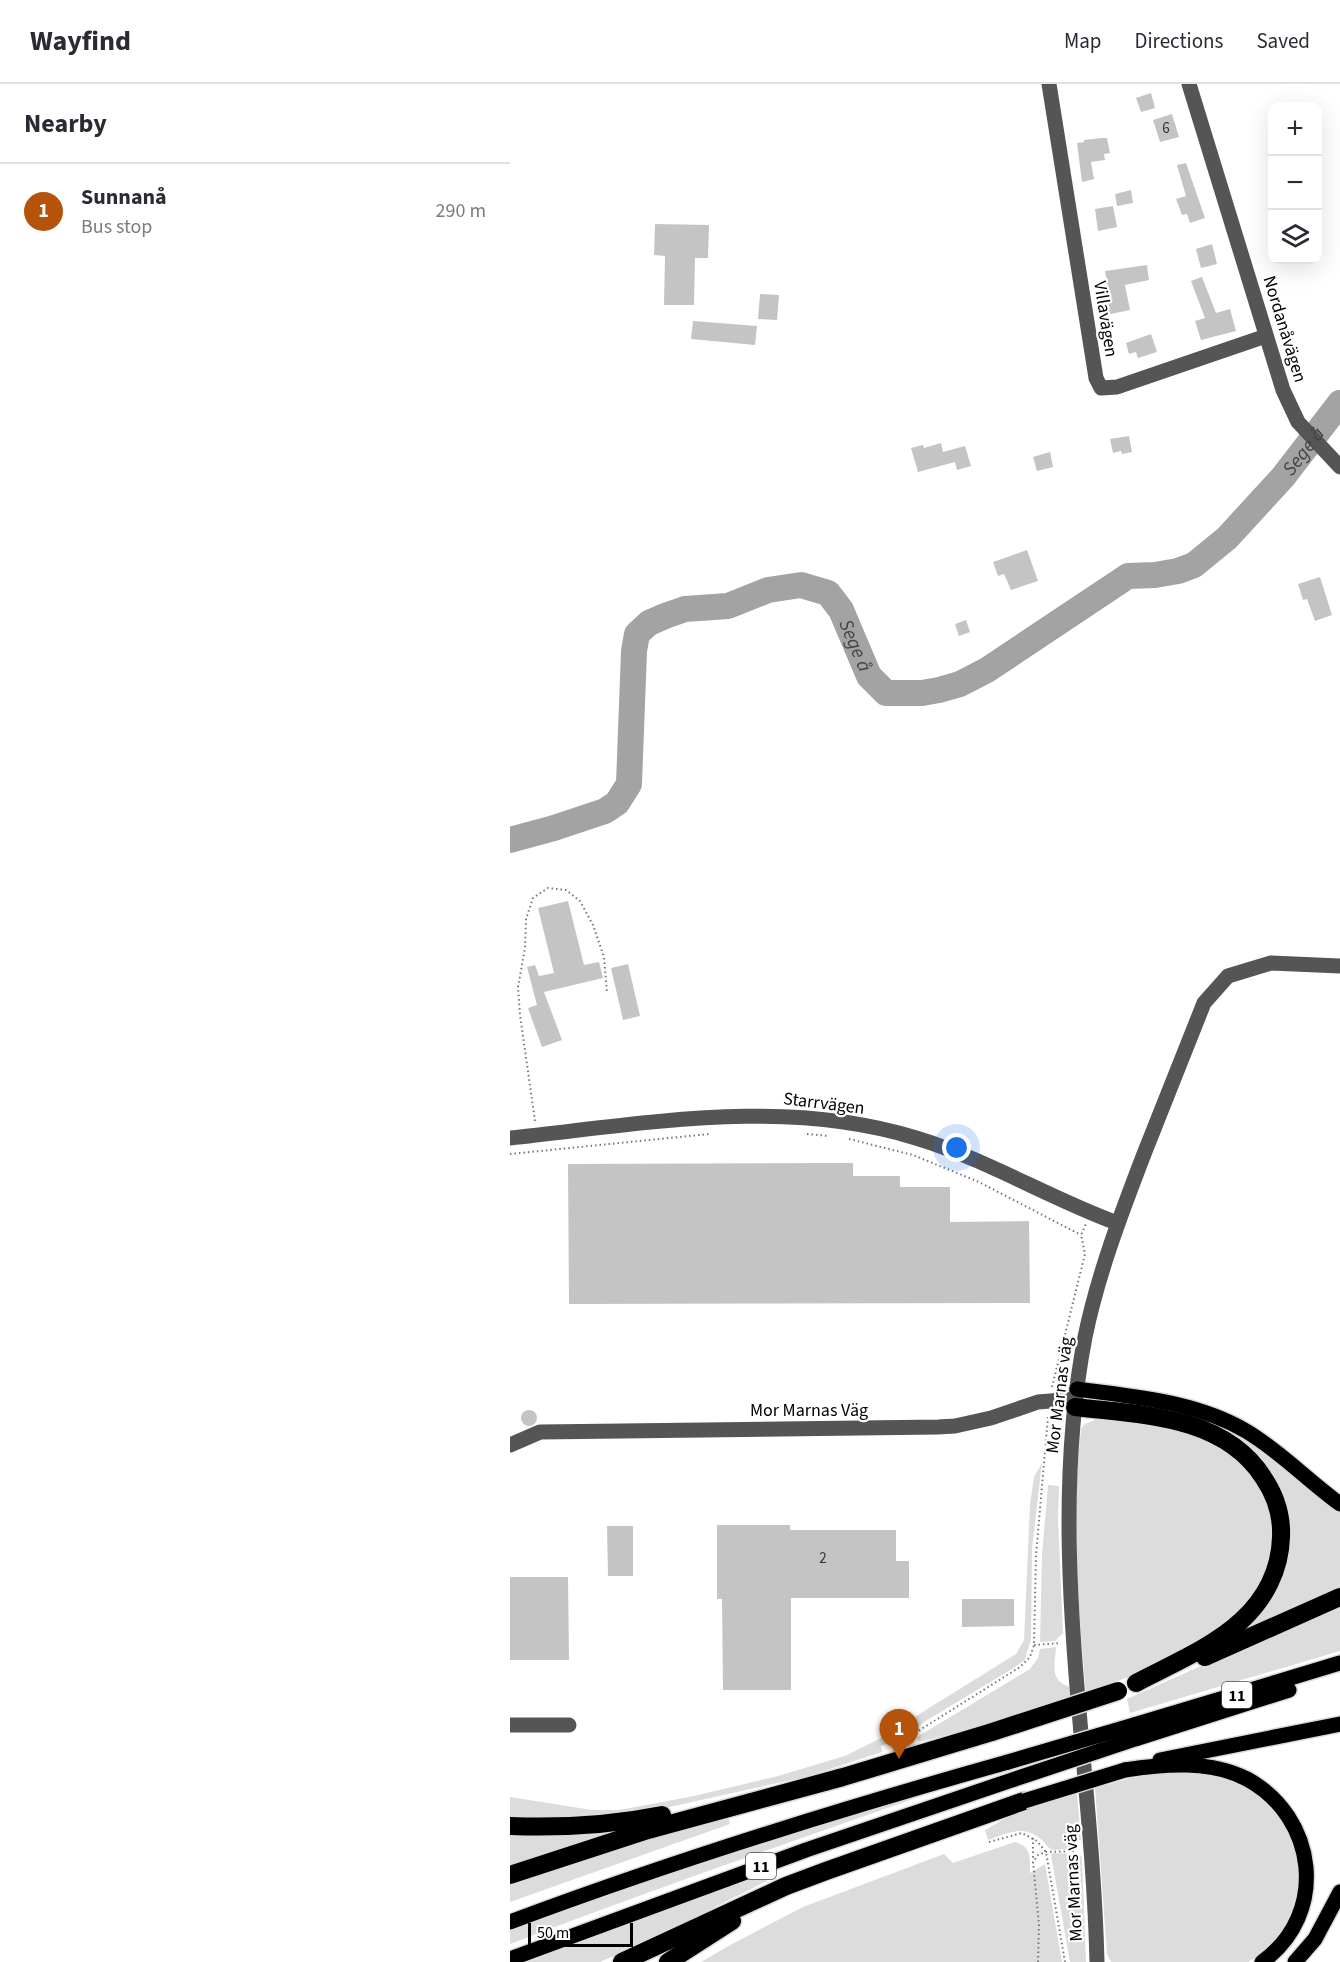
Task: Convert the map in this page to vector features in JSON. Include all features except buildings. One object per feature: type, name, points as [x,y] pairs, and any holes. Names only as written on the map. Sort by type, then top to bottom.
[{"type":"highway","points":[[510,1875],[648,1830],[843,1777],[1118,1691],[1210,1643],[1240,1622],[1250,1613],[1269,1586],[1278,1563],[1281,1539],[1280,1516],[1273,1493],[1261,1473],[1244,1454],[1223,1439],[1191,1425],[1076,1398]]},
{"type":"highway","points":[[1136,1683],[1187,1666],[1340,1597]]},
{"type":"highway","points":[[510,1826],[581,1825],[638,1820],[843,1777]]},
{"type":"highway","points":[[622,1962],[741,1905],[826,1870],[1024,1801]]},
{"type":"highway","points":[[668,1962],[722,1927],[826,1870]]},
{"type":"main road","points":[[1076,1398],[1168,1403],[1217,1416],[1260,1440],[1340,1504]]},
{"type":"main road","name":"11","points":[[510,1959],[806,1850],[1015,1779],[1134,1732],[1340,1663]]},
{"type":"main road","name":"11","points":[[510,1922],[714,1850],[1008,1762],[1134,1732],[1340,1674]]},
{"type":"main road","points":[[1024,1801],[1178,1756],[1340,1724]]},
{"type":"main road","points":[[1125,1770],[1190,1766],[1230,1772],[1262,1789],[1287,1813],[1303,1846],[1307,1882],[1299,1916],[1291,1932],[1281,1946],[1263,1962]]},
{"type":"main road","points":[[1295,1962],[1315,1939],[1340,1892]]},
{"type":"street","name":"Villavägen","points":[[1049,84],[1096,378],[1101,388],[1117,387],[1266,336]]},
{"type":"street","name":"Nordanåvägen","points":[[1189,84],[1282,390],[1298,422],[1340,467]]},
{"type":"street","name":"Mor Marnas väg","points":[[1097,1962],[1092,1851],[1074,1642],[1068,1494],[1076,1398],[1090,1313],[1117,1223],[1204,1003],[1227,976],[1271,963],[1340,966]]},
{"type":"street","name":"Starrvägen","points":[[510,1138],[731,1116],[803,1117],[846,1122],[916,1138],[996,1169],[1090,1214],[1117,1223]]},
{"type":"street","name":"Mor Marnas Väg","points":[[510,1445],[540,1432],[938,1427],[971,1422],[1049,1401],[1076,1398]]},
{"type":"street","points":[[510,1725],[569,1725]]},
{"type":"path","points":[[537,1136],[518,987],[525,948],[526,919],[533,898],[548,888],[566,890],[580,901],[593,925],[604,957],[607,993]]},
{"type":"path","points":[[801,1133],[836,1137]]},
{"type":"path","points":[[510,1154],[710,1134]]},
{"type":"path","points":[[847,1138],[913,1155],[968,1178],[1081,1235]]},
{"type":"path","points":[[915,1733],[1020,1667],[1029,1657],[1034,1646],[1036,1547],[1049,1401],[1085,1254],[1081,1235],[1090,1214]]},
{"type":"path","points":[[1034,1646],[1074,1642]]},
{"type":"path","points":[[989,1842],[1017,1834],[1027,1835],[1046,1852],[1065,1962]]},
{"type":"path","points":[[1033,1838],[1038,1906],[1038,1962]]},
{"type":"path","points":[[1033,1862],[1038,1855],[1046,1852],[1092,1851]]},
{"type":"shaded area","points":[[1100,1418],[1172,1426],[1220,1444],[1257,1478],[1273,1518],[1270,1567],[1248,1605],[1218,1630],[1174,1655],[1139,1673],[1086,1693],[1080,1627],[1076,1495],[1081,1429],[1085,1424]]},
{"type":"shaded area","points":[[1202,1419],[1251,1441],[1340,1513],[1340,1589],[1243,1631],[1276,1590],[1276,1481],[1251,1449]]},
{"type":"shaded area","points":[[1042,1463],[1032,1549],[1031,1639],[1025,1660],[1012,1669],[924,1722],[904,1738],[881,1746],[882,1752],[809,1776],[661,1809],[567,1819],[510,1818],[510,1797],[592,1810],[619,1810],[694,1796],[778,1776],[845,1756],[879,1739],[1016,1654],[1024,1640],[1030,1505],[1034,1477]]},
{"type":"shaded area","points":[[1048,1485],[1059,1486],[1058,1518],[1063,1633],[1055,1641],[1040,1642],[1042,1554]]},
{"type":"shaded area","points":[[1340,1604],[1340,1651],[1130,1713],[1127,1699]]},
{"type":"shaded area","points":[[1056,1647],[1054,1666],[1056,1676],[1059,1681],[1070,1687],[1071,1697],[971,1731],[919,1742],[917,1737],[1030,1669],[1038,1658],[1040,1649]]},
{"type":"shaded area","points":[[1190,1772],[1237,1782],[1262,1797],[1280,1815],[1291,1836],[1297,1859],[1298,1883],[1293,1907],[1283,1929],[1268,1947],[1248,1962],[1111,1962],[1107,1954],[1095,1788],[1142,1775]]},
{"type":"shaded area","points":[[950,1786],[510,1944],[510,1928],[747,1844]]},
{"type":"shaded area","points":[[1077,1793],[1081,1840],[1072,1841],[1072,1849],[1052,1850],[1035,1835],[1022,1831],[988,1840],[985,1830],[1013,1814]]},
{"type":"shaded area","points":[[728,1817],[730,1824],[510,1902],[510,1882],[586,1856]]},
{"type":"shaded area","points":[[630,1829],[510,1868],[510,1833]]},
{"type":"shaded area","points":[[1015,1842],[1025,1847],[1029,1854],[1030,1873],[1045,1864],[1062,1962],[701,1962],[803,1907],[944,1854],[953,1863]]},
{"type":"shaded area","points":[[1052,1853],[1079,1854],[1082,1857],[1086,1962],[1070,1962]]},
{"type":"shaded area","points":[[765,1872],[767,1881],[600,1962],[528,1962]]},
{"type":"waterway","name":"Sege å","points":[[510,840],[605,811],[617,803],[629,784],[634,651],[637,634],[649,623],[685,609],[728,606],[768,590],[801,585],[828,593],[841,610],[869,676],[886,693],[922,693],[960,684],[987,670],[1128,576],[1155,575],[1178,571],[1194,565],[1227,538],[1283,477],[1340,403]]},
{"type":"place","name":"Sunnanå","points":[[899,1759]]}]
